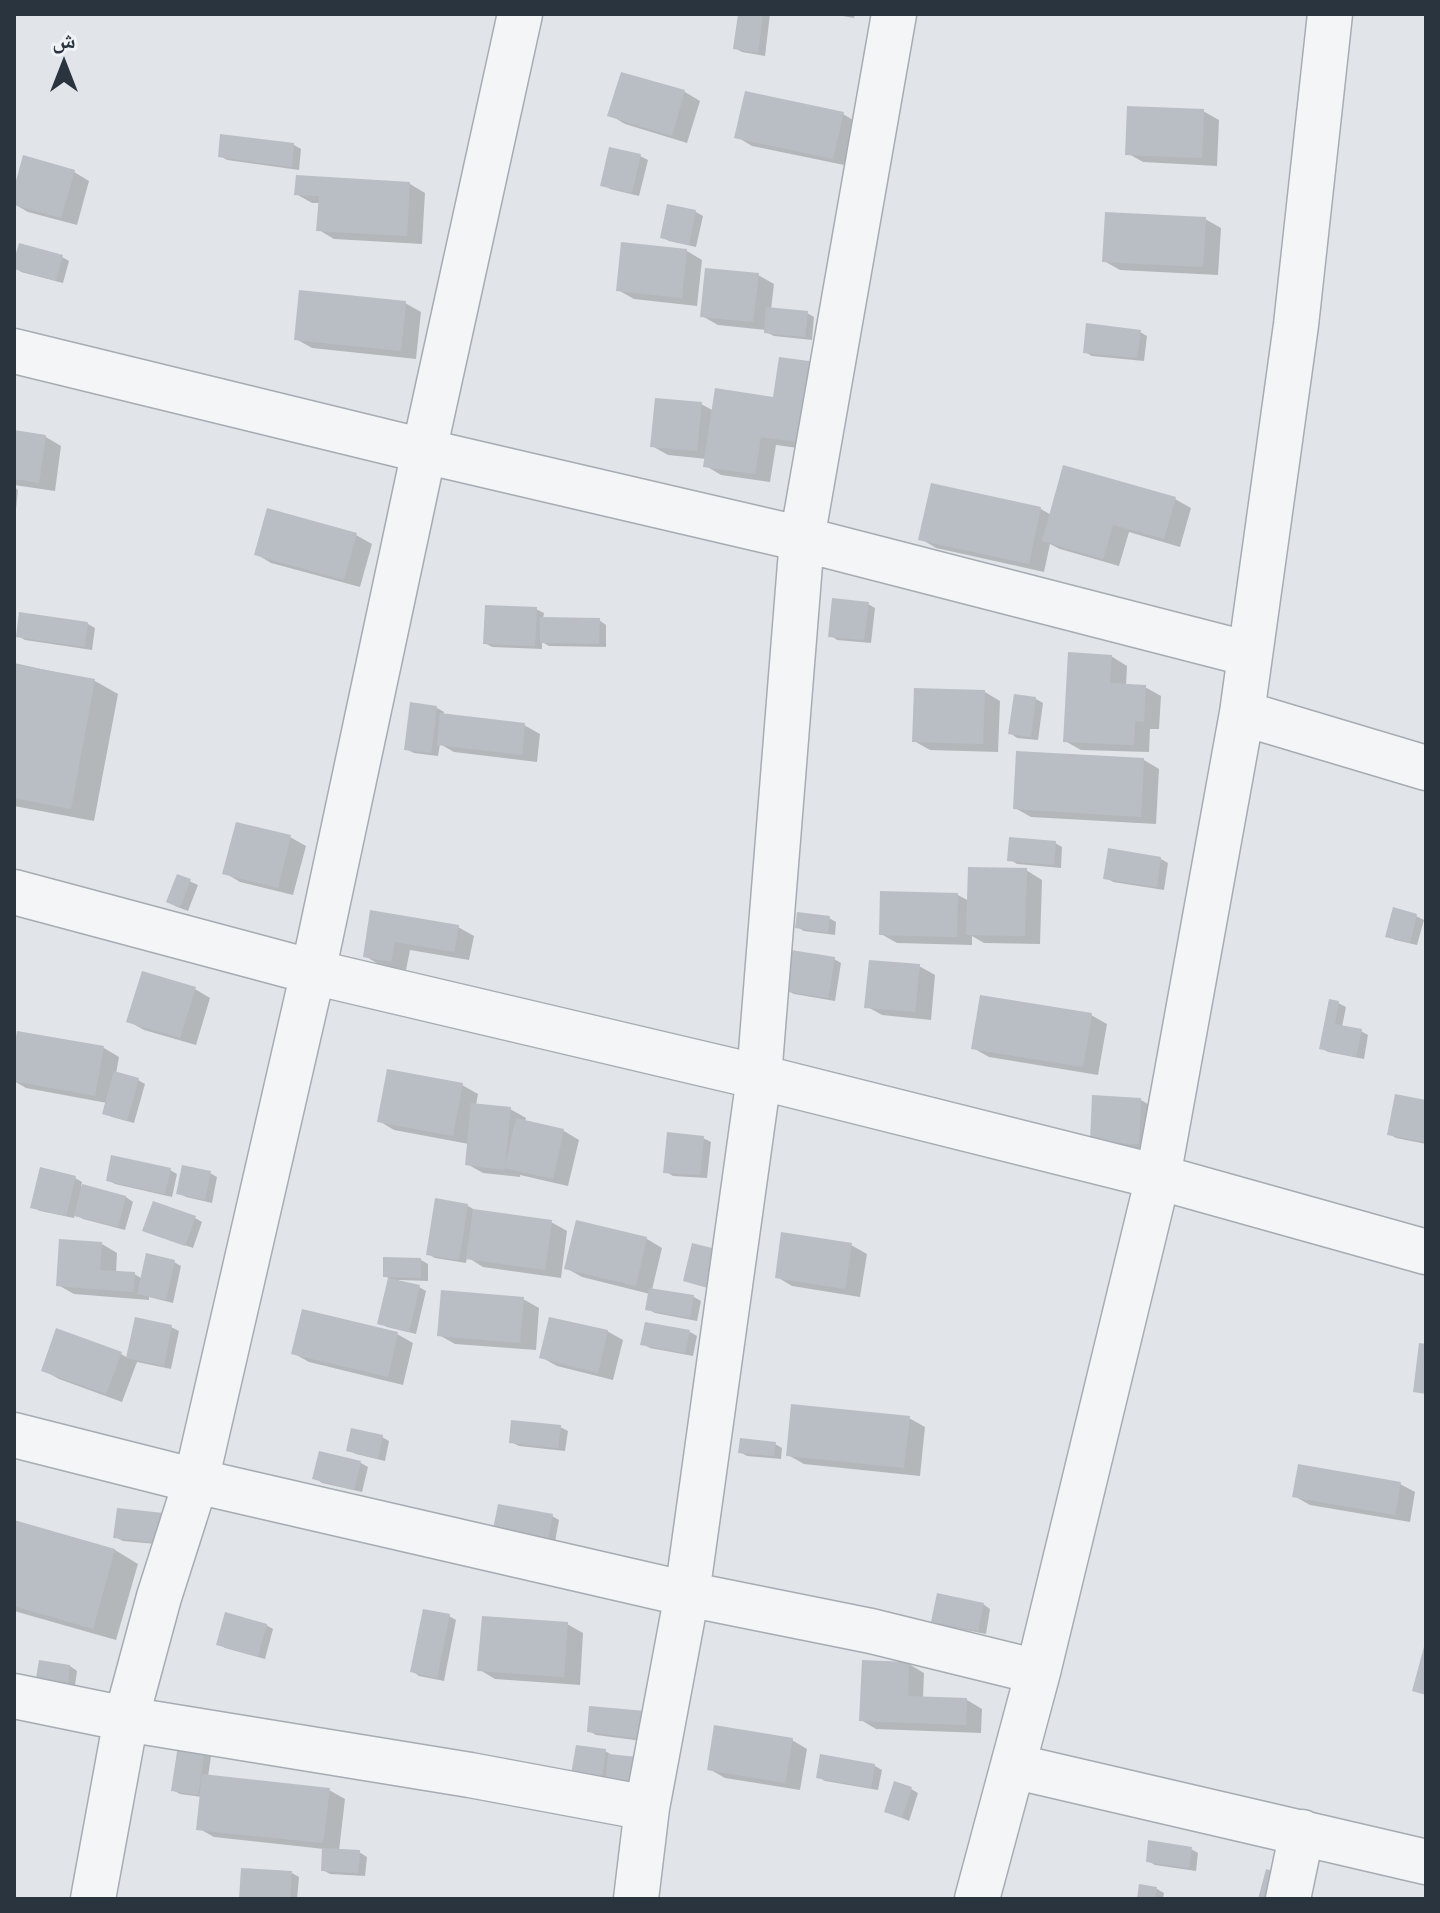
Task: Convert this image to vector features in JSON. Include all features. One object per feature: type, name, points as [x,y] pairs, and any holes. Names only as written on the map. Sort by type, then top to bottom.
[{"type":"street","points":[[93,1899],[126,1719],[159,1597],[196,1481],[313,972],[520,14]]},
{"type":"street","points":[[636,1899],[647,1808],[687,1594],[759,1077],[802,539],[894,14]]},
{"type":"street","points":[[977,1899],[1038,1672],[1158,1177],[1242,713],[1296,325],[1330,14]]},
{"type":"street","points":[[14,351],[802,539],[1249,654]]},
{"type":"street","points":[[1242,713],[1426,768]]},
{"type":"street","points":[[14,892],[313,972],[759,1077],[1158,1177],[1426,1252]]},
{"type":"street","points":[[14,1435],[196,1481],[687,1594],[871,1631],[1038,1672]]},
{"type":"street","points":[[14,1696],[126,1719],[470,1775],[647,1808]]},
{"type":"street","points":[[1013,1766],[1426,1862]]},
{"type":"street","points":[[1288,1899],[1302,1832]]},
{"type":"building","points":[[738,14],[763,14],[758,53],[733,49]]},
{"type":"building","points":[[621,72],[685,90],[672,136],[607,116]]},
{"type":"building","points":[[745,91],[844,112],[833,159],[734,138]]},
{"type":"building","points":[[1127,106],[1204,109],[1202,158],[1125,155]]},
{"type":"building","points":[[220,134],[294,143],[292,167],[218,157]]},
{"type":"building","points":[[609,147],[641,154],[632,193],[600,186]]},
{"type":"building","points":[[23,155],[75,170],[61,218],[14,205],[14,188]]},
{"type":"building","points":[[296,175],[410,182],[407,236],[316,231],[319,196],[294,195]]},
{"type":"building","points":[[667,204],[696,210],[689,245],[660,238]]},
{"type":"building","points":[[1105,212],[1206,217],[1203,267],[1102,262]]},
{"type":"building","points":[[621,242],[687,249],[682,298],[616,291]]},
{"type":"building","points":[[19,243],[63,255],[56,281],[14,269]]},
{"type":"building","points":[[705,268],[759,273],[753,322],[700,317]]},
{"type":"building","points":[[299,290],[406,301],[401,351],[294,340]]},
{"type":"building","points":[[766,307],[808,311],[805,337],[764,333]]},
{"type":"building","points":[[1086,323],[1141,330],[1137,358],[1083,353]]},
{"type":"building","points":[[779,357],[824,363],[811,444],[761,437],[755,474],[703,467],[715,388],[773,397]]},
{"type":"building","points":[[655,398],[702,402],[697,451],[650,447]]},
{"type":"building","points":[[14,430],[46,435],[39,483],[14,479]]},
{"type":"building","points":[[1063,465],[1176,497],[1164,539],[1113,525],[1103,559],[1042,541]]},
{"type":"building","points":[[931,483],[1041,507],[1029,564],[918,540]]},
{"type":"building","points":[[267,508],[357,533],[344,580],[254,555]]},
{"type":"building","points":[[832,598],[869,602],[864,640],[828,637]]},
{"type":"building","points":[[485,605],[537,607],[535,646],[483,644]]},
{"type":"building","points":[[19,612],[88,622],[85,647],[16,637]]},
{"type":"building","points":[[540,617],[600,618],[599,644],[540,643]]},
{"type":"building","points":[[1068,652],[1112,655],[1110,683],[1146,685],[1144,722],[1135,721],[1134,745],[1063,742]]},
{"type":"building","points":[[14,664],[95,679],[71,809],[14,798]]},
{"type":"building","points":[[914,688],[985,690],[983,744],[912,742]]},
{"type":"building","points":[[1014,694],[1036,697],[1031,737],[1008,734]]},
{"type":"building","points":[[410,702],[437,706],[431,753],[404,750]]},
{"type":"building","points":[[440,713],[525,723],[522,755],[437,745]]},
{"type":"building","points":[[1016,751],[1144,758],[1141,817],[1013,809]]},
{"type":"building","points":[[236,822],[291,835],[278,888],[222,874]]},
{"type":"building","points":[[1009,837],[1056,841],[1054,865],[1007,861]]},
{"type":"building","points":[[1108,848],[1161,857],[1157,887],[1103,879]]},
{"type":"building","points":[[968,867],[1027,868],[1025,936],[966,935]]},
{"type":"building","points":[[177,874],[191,879],[180,908],[166,902]]},
{"type":"building","points":[[880,891],[958,893],[957,937],[879,935]]},
{"type":"building","points":[[1393,907],[1417,914],[1410,943],[1385,937]]},
{"type":"building","points":[[370,910],[459,925],[454,952],[395,942],[391,962],[363,957]]},
{"type":"building","points":[[797,912],[830,916],[828,933],[795,928]]},
{"type":"building","points":[[791,950],[835,957],[828,998],[784,991]]},
{"type":"building","points":[[869,960],[920,964],[915,1012],[864,1008]]},
{"type":"building","points":[[142,971],[196,987],[180,1038],[126,1022]]},
{"type":"building","points":[[980,995],[1092,1013],[1083,1067],[971,1049]]},
{"type":"building","points":[[1329,999],[1339,1001],[1335,1024],[1362,1029],[1356,1057],[1319,1049]]},
{"type":"building","points":[[17,1031],[104,1046],[95,1096],[14,1081]]},
{"type":"building","points":[[387,1069],[463,1083],[453,1136],[377,1122]]},
{"type":"building","points":[[114,1071],[139,1078],[127,1121],[102,1114]]},
{"type":"building","points":[[1395,1094],[1426,1100],[1426,1142],[1387,1135]]},
{"type":"building","points":[[1092,1095],[1141,1098],[1139,1144],[1090,1142]]},
{"type":"building","points":[[471,1103],[511,1107],[505,1166],[516,1118],[564,1129],[553,1179],[505,1168],[465,1165]]},
{"type":"building","points":[[667,1132],[704,1136],[700,1175],[663,1173]]},
{"type":"building","points":[[111,1155],[171,1168],[165,1194],[106,1181]]},
{"type":"building","points":[[182,1165],[211,1171],[205,1200],[176,1194]]},
{"type":"building","points":[[40,1167],[76,1176],[66,1216],[30,1208]]},
{"type":"building","points":[[82,1184],[126,1196],[118,1227],[74,1216]]},
{"type":"building","points":[[435,1198],[468,1204],[459,1260],[426,1255]]},
{"type":"building","points":[[153,1201],[196,1216],[185,1246],[142,1231]]},
{"type":"building","points":[[473,1209],[552,1220],[545,1270],[466,1259]]},
{"type":"building","points":[[576,1220],[647,1237],[636,1286],[564,1269]]},
{"type":"building","points":[[781,1232],[852,1243],[845,1289],[775,1278]]},
{"type":"building","points":[[59,1239],[102,1242],[100,1270],[135,1272],[133,1292],[56,1286]]},
{"type":"building","points":[[692,1243],[720,1250],[711,1289],[683,1281]]},
{"type":"building","points":[[146,1253],[175,1260],[166,1300],[137,1294]]},
{"type":"building","points":[[383,1257],[421,1258],[421,1278],[383,1277]]},
{"type":"building","points":[[388,1278],[420,1285],[409,1332],[377,1324]]},
{"type":"building","points":[[649,1288],[694,1295],[690,1318],[645,1310]]},
{"type":"building","points":[[441,1290],[524,1297],[520,1343],[437,1336]]},
{"type":"building","points":[[302,1309],[398,1332],[388,1377],[291,1354]]},
{"type":"building","points":[[135,1317],[172,1325],[164,1366],[126,1358]]},
{"type":"building","points":[[549,1317],[608,1330],[598,1373],[539,1358]]},
{"type":"building","points":[[645,1322],[690,1330],[685,1353],[640,1345]]},
{"type":"building","points":[[56,1328],[122,1352],[106,1394],[41,1371]]},
{"type":"building","points":[[1419,1343],[1426,1344],[1426,1394],[1413,1392]]},
{"type":"building","points":[[791,1404],[910,1416],[904,1468],[786,1456]]},
{"type":"building","points":[[511,1420],[561,1425],[558,1448],[509,1443]]},
{"type":"building","points":[[351,1428],[383,1435],[378,1459],[346,1451]]},
{"type":"building","points":[[740,1438],[776,1442],[774,1456],[738,1453]]},
{"type":"building","points":[[319,1451],[361,1461],[354,1490],[312,1479]]},
{"type":"building","points":[[1298,1464],[1401,1482],[1395,1515],[1292,1497]]},
{"type":"building","points":[[498,1504],[553,1514],[548,1539],[493,1529]]},
{"type":"building","points":[[117,1508],[173,1514],[171,1544],[113,1538]]},
{"type":"building","points":[[14,1520],[115,1549],[93,1629],[14,1606]]},
{"type":"building","points":[[937,1593],[984,1603],[978,1631],[931,1622]]},
{"type":"building","points":[[423,1609],[450,1614],[437,1678],[410,1672]]},
{"type":"building","points":[[225,1612],[267,1624],[258,1656],[216,1645]]},
{"type":"building","points":[[482,1616],[568,1622],[564,1677],[477,1671]]},
{"type":"building","points":[[1426,1643],[1426,1695],[1412,1691]]},
{"type":"building","points":[[39,1660],[70,1665],[68,1683],[36,1678]]},
{"type":"building","points":[[862,1660],[909,1662],[908,1696],[967,1698],[966,1725],[859,1721]]},
{"type":"building","points":[[589,1706],[646,1711],[643,1739],[587,1732]]},
{"type":"building","points":[[714,1725],[793,1738],[785,1783],[707,1770]]},
{"type":"building","points":[[180,1732],[207,1736],[198,1795],[171,1791]]},
{"type":"building","points":[[576,1745],[606,1749],[600,1791],[569,1786]]},
{"type":"building","points":[[608,1754],[638,1757],[634,1795],[605,1792]]},
{"type":"building","points":[[820,1754],[875,1764],[871,1788],[816,1778]]},
{"type":"building","points":[[202,1774],[330,1788],[323,1843],[196,1830]]},
{"type":"building","points":[[894,1781],[912,1787],[902,1818],[884,1812]]},
{"type":"building","points":[[1148,1840],[1192,1847],[1189,1868],[1146,1862]]},
{"type":"building","points":[[322,1848],[360,1850],[358,1873],[321,1871]]},
{"type":"building","points":[[241,1868],[292,1871],[290,1899],[239,1899]]},
{"type":"building","points":[[1266,1869],[1284,1874],[1278,1899],[1258,1899]]},
{"type":"building","points":[[1139,1884],[1157,1887],[1155,1899],[1137,1899]]}]
